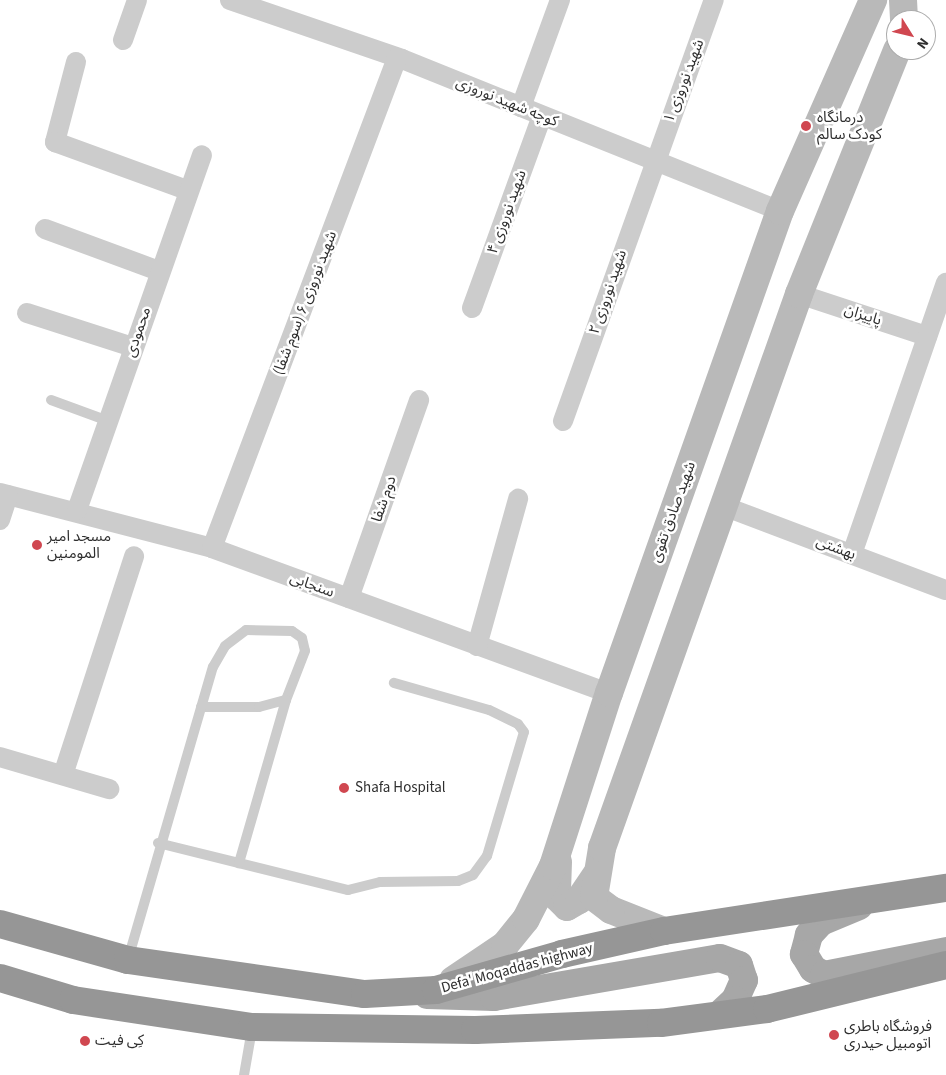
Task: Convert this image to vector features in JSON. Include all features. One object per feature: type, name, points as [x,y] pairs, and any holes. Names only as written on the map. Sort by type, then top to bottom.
[{"type":"highway","name":"Defa' Moqaddas highway","points":[[0,924],[128,960],[365,994],[436,990],[562,954],[664,931],[946,888]]},
{"type":"highway","points":[[0,978],[73,1000],[252,1027],[475,1030],[662,1023],[721,1013],[767,1009],[946,966]]},
{"type":"main road","name":"شهید صادق تقوی","points":[[436,990],[505,945],[526,919],[558,853],[609,693],[780,211],[867,6],[873,0]]},
{"type":"main road","points":[[664,931],[611,910],[594,897],[595,876],[618,800],[726,507],[799,294],[893,60]]},
{"type":"main road","points":[[558,853],[557,897],[567,907],[580,900],[595,876]]},
{"type":"main road","points":[[875,900],[821,922],[809,935],[804,954],[813,969],[824,975],[946,951]]},
{"type":"main road","points":[[365,994],[494,997],[720,958],[739,965],[744,980],[735,1000],[721,1013]]},
{"type":"street","points":[[123,40],[137,0]]},
{"type":"street","name":"کوچه شهید نوروزی","points":[[230,0],[271,7],[653,162],[780,211]]},
{"type":"street","points":[[521,107],[560,0]]},
{"type":"street","name":"شهید نوروزی ۱","points":[[653,162],[714,0]]},
{"type":"street","name":"شهید نوروزی ۶ (سوم شفا)","points":[[212,548],[396,58]]},
{"type":"street","points":[[76,62],[54,142],[187,190]]},
{"type":"street","name":"شهید نوروزی ۴","points":[[472,308],[542,116]]},
{"type":"street","name":"محمودی","points":[[77,510],[187,190],[202,155]]},
{"type":"street","name":"شهید نوروزی ۲","points":[[563,421],[653,162]]},
{"type":"street","points":[[45,229],[159,272]]},
{"type":"street","points":[[852,554],[946,283]]},
{"type":"street","name":"پاییزان","points":[[799,294],[927,336]]},
{"type":"street","points":[[28,312],[133,347]]},
{"type":"street","name":"دوم شفا","points":[[349,598],[419,400]]},
{"type":"street","points":[[0,520],[4,494]]},
{"type":"street","name":"سنجابی","points":[[4,494],[77,510],[212,548],[609,693]]},
{"type":"street","points":[[477,646],[518,499]]},
{"type":"street","name":"بهشتی","points":[[726,507],[946,590]]},
{"type":"street","points":[[62,775],[134,556]]},
{"type":"street","points":[[0,757],[109,789]]},
{"type":"lane","points":[[51,400],[108,421]]},
{"type":"lane","points":[[128,960],[158,844],[213,667],[225,646],[246,630],[292,631],[302,638],[305,651],[286,700],[239,863]]},
{"type":"lane","points":[[158,844],[348,890],[380,882],[458,881],[473,874],[487,856],[524,732],[518,724],[489,710],[394,683]]},
{"type":"lane","points":[[201,707],[258,707],[286,700]]},
{"type":"lane","points":[[244,1075],[252,1027]]},
{"type":"place","name":"درمانگاه کودک سالم","points":[[806,126]]},
{"type":"place","name":"مسجد امیر المومنین","points":[[37,545]]},
{"type":"place","name":"Shafa Hospital","points":[[344,788]]},
{"type":"place","name":"فروشگاه باطری اتومبیل حیدری","points":[[834,1035]]},
{"type":"place","name":"کِی فیت","points":[[85,1041]]}]
